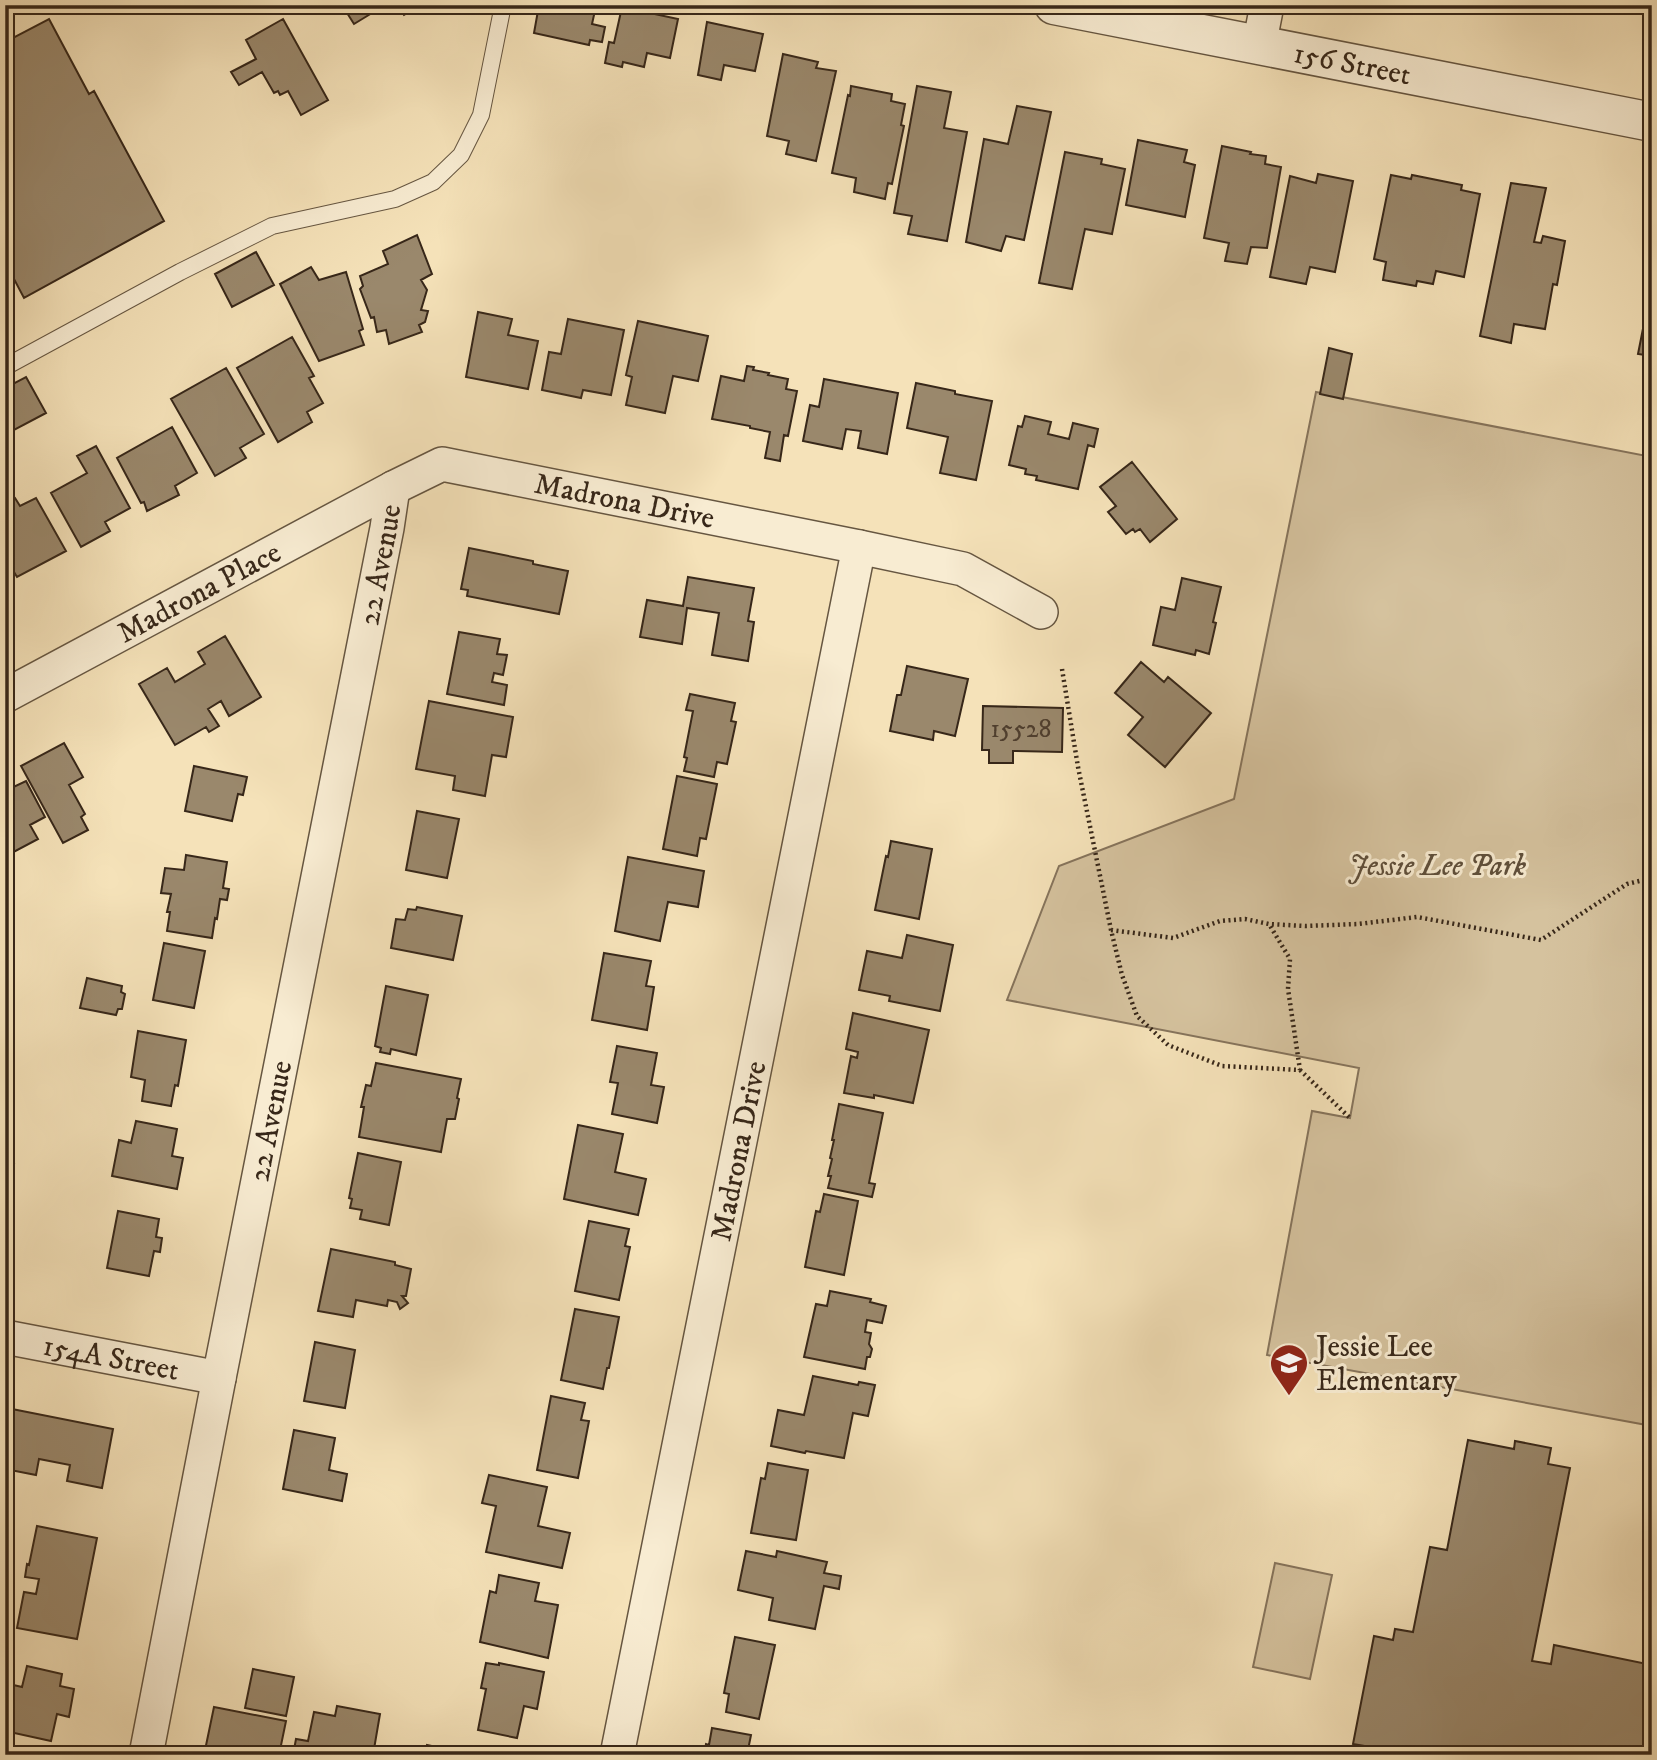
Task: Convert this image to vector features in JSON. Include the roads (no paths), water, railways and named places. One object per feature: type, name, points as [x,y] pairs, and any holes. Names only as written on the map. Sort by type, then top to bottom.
[{"type":"street","name":"156 Street","points":[[1054,5],[1652,122]]},
{"type":"street","points":[[1259,46],[1266,5]]},
{"type":"street","name":"Madrona Drive","points":[[393,488],[442,464],[963,569],[1041,612]]},
{"type":"street","name":"Madrona Place","points":[[5,696],[393,488]]},
{"type":"street","name":"22 Avenue","points":[[146,1755],[393,488]]},
{"type":"street","name":"Madrona Drive","points":[[617,1755],[859,547]]},
{"type":"street","name":"154A Street","points":[[5,1337],[219,1378]]},
{"type":"lane","points":[[6,365],[272,226],[395,199],[433,182],[461,155],[481,115],[503,5]]},
{"type":"place","name":"Jessie Lee Elementary","points":[[1289,1397]]},
{"type":"park label","name":"Jessie Lee Park","points":[[1437,865]]}]
